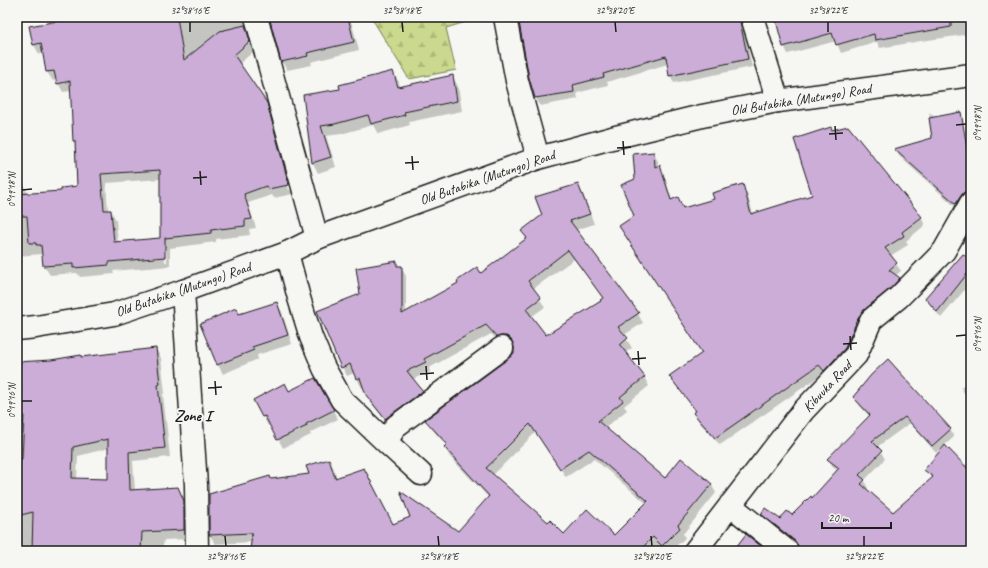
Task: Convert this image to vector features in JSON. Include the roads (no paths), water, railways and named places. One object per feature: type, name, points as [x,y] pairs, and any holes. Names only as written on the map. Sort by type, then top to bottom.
[{"type":"street","points":[[256,17],[317,238]]},
{"type":"street","points":[[505,17],[517,82],[538,158]]},
{"type":"street","points":[[752,17],[778,101]]},
{"type":"street","name":"Old Butabika (Mutungo) Road","points":[[17,329],[114,314],[183,291],[287,253],[317,238],[538,158],[627,134],[702,116],[778,101],[971,75]]},
{"type":"street","name":"Kibuuka Road","points":[[695,551],[803,411],[856,355],[871,320],[899,297],[944,251],[971,203]]},
{"type":"street","points":[[287,253],[298,298],[311,337],[324,368],[342,400],[421,474]]},
{"type":"street","points":[[183,291],[196,485],[197,551]]},
{"type":"street","points":[[386,442],[396,426],[502,348]]},
{"type":"street","points":[[730,505],[787,551]]},
{"type":"district","name":"Zone I","points":[[193,415]]}]
